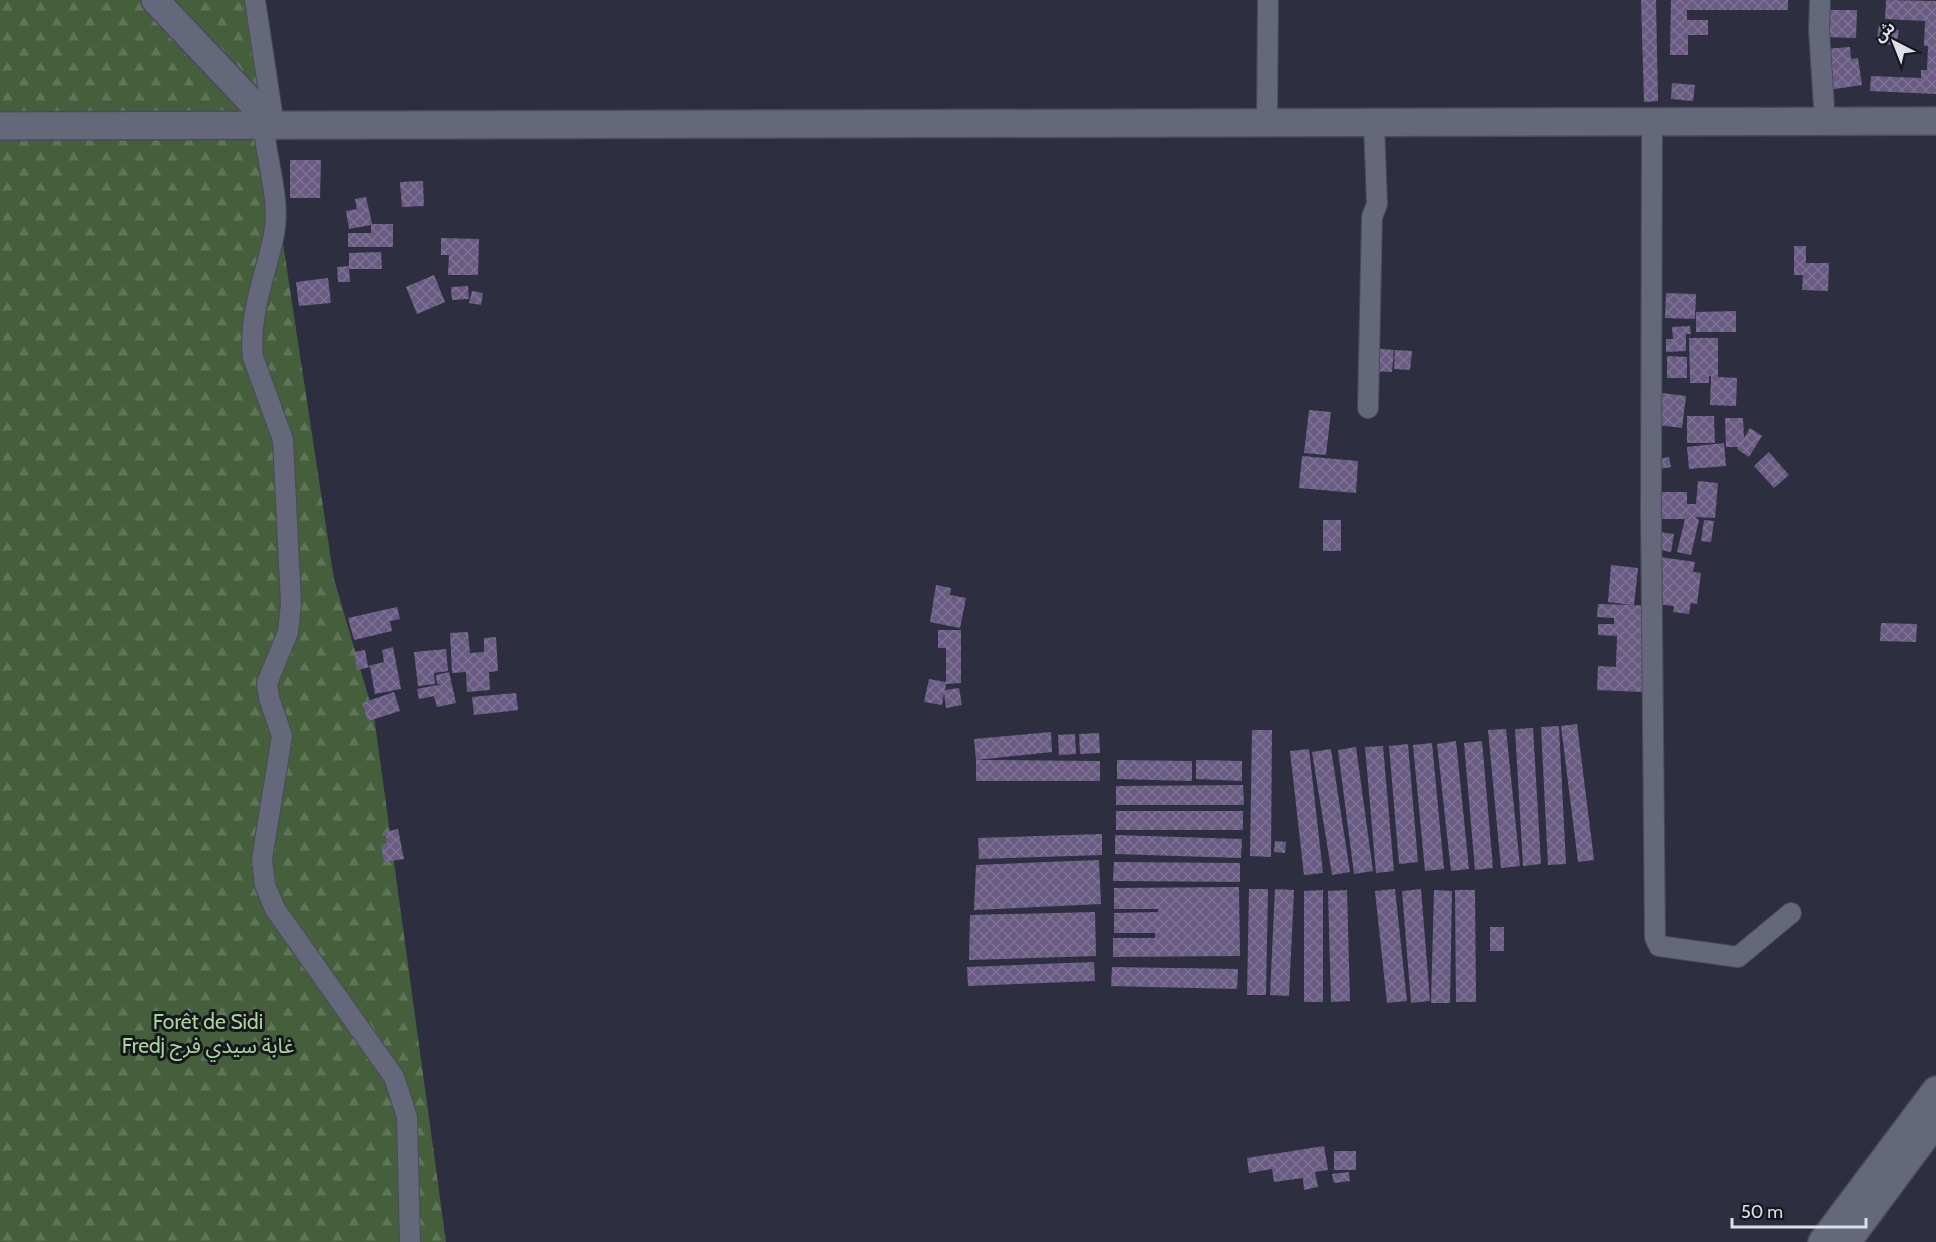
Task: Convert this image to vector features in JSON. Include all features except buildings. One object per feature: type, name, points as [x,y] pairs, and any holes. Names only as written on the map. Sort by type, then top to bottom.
[{"type":"main road","points":[[155,0],[269,132]]},
{"type":"main road","points":[[0,126],[269,132],[1267,124],[1936,122]]},
{"type":"main road","points":[[1822,1242],[1936,1089]]},
{"type":"main road","points":[[1847,1242],[1936,1122]]},
{"type":"street","points":[[255,0],[269,132],[275,222],[254,317],[252,345],[253,357],[283,440],[291,604],[288,632],[267,682],[269,698],[282,736],[262,859],[265,885],[274,909],[382,1057],[398,1087],[407,1118],[411,1242]]},
{"type":"street","points":[[1267,124],[1268,0]]},
{"type":"street","points":[[1820,0],[1819,30],[1825,122]]},
{"type":"street","points":[[1652,123],[1651,516],[1655,938],[1659,946],[1738,957],[1791,913]]},
{"type":"street","points":[[1368,408],[1372,217],[1377,204],[1374,124]]},
{"type":"green space","name":"Forêt de Sidi Fredj غابة سيدي فرج","points":[[0,0],[246,0],[334,579],[374,716],[446,1242],[0,1242]]}]
